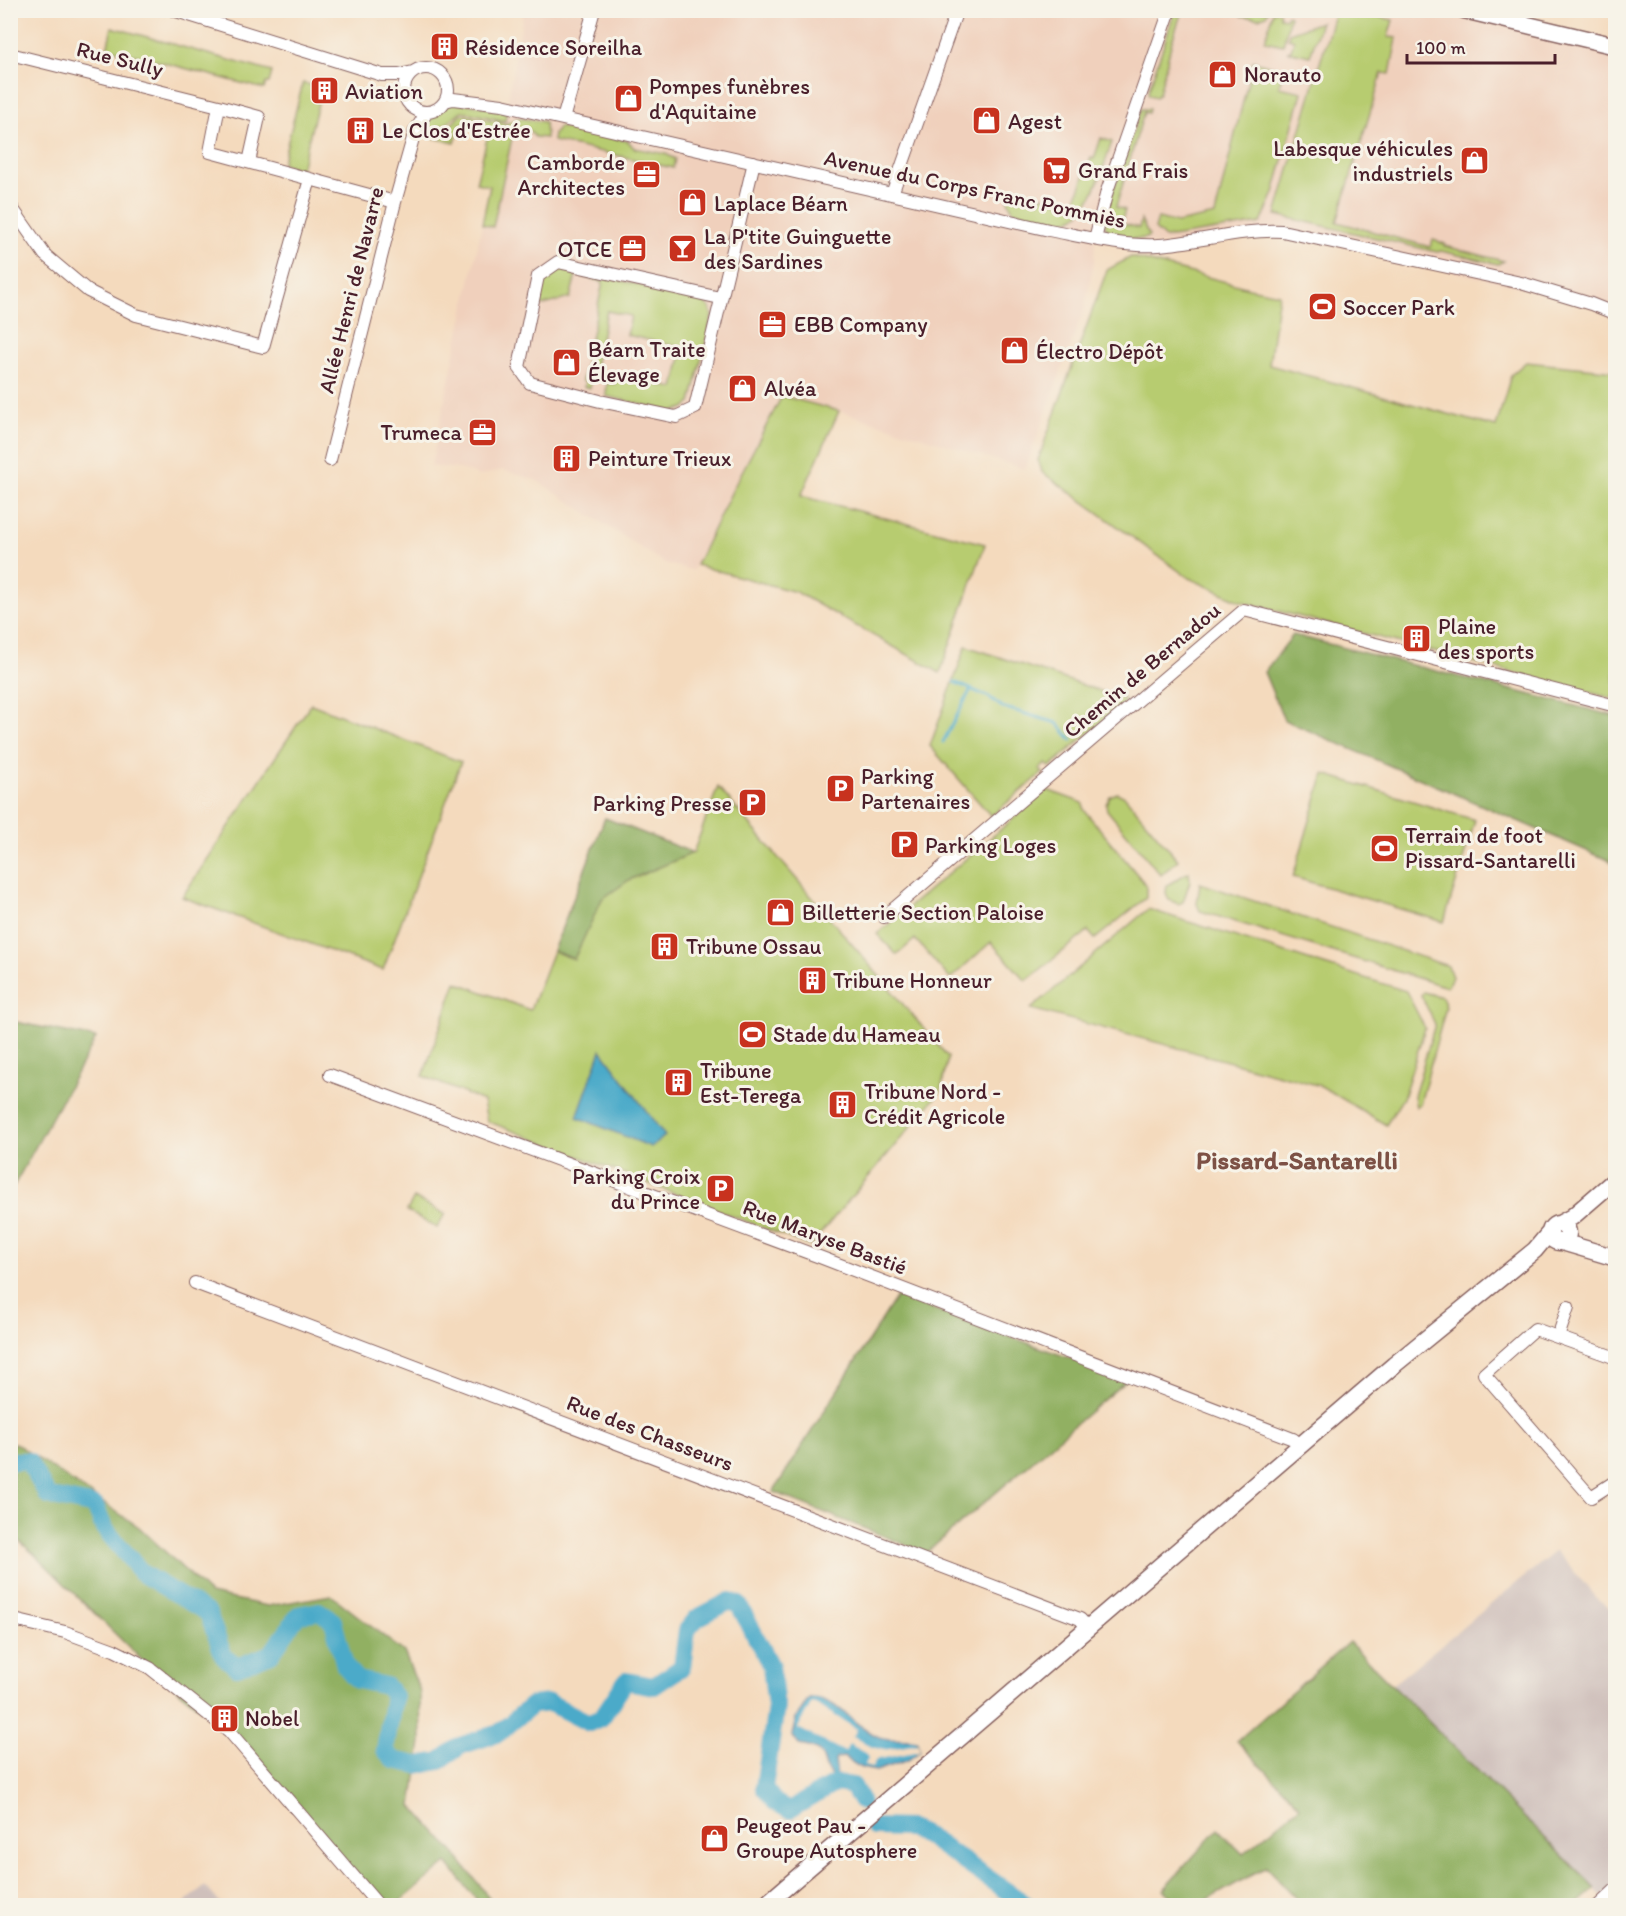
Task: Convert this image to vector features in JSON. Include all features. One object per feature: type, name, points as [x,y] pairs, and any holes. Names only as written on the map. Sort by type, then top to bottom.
[{"type":"main road","points":[[1464,10],[1616,46]]},
{"type":"main road","points":[[764,1905],[1394,1365],[1556,1235],[1616,1179]]},
{"type":"main road","points":[[1556,1235],[1581,1248],[1616,1258]]},
{"type":"street","points":[[173,10],[382,75],[395,84],[414,109],[427,112],[453,99],[477,101]]},
{"type":"street","points":[[563,119],[594,10]]},
{"type":"street","points":[[892,194],[957,10]]},
{"type":"street","points":[[1095,239],[1107,191],[1170,11]]},
{"type":"street","name":"Rue Sully","points":[[10,54],[258,117],[249,162]]},
{"type":"street","points":[[382,75],[430,69],[441,74],[457,90],[477,101]]},
{"type":"street","points":[[404,94],[405,84],[413,72]]},
{"type":"street","points":[[445,80],[447,96],[445,101]]},
{"type":"street","name":"Avenue du Corps Franc Pommiès","points":[[477,101],[1119,244],[1158,245],[1259,230],[1282,231],[1521,283],[1616,314]]},
{"type":"street","points":[[219,106],[210,152],[395,202]]},
{"type":"street","name":"Allée Henri de Navarre","points":[[414,109],[415,131]]},
{"type":"street","name":"Allée Henri de Navarre","points":[[330,460],[395,202],[415,131],[427,112]]},
{"type":"street","points":[[720,298],[558,262],[538,276],[519,367],[530,383],[676,417],[695,408],[754,162]]},
{"type":"street","points":[[10,206],[45,255],[88,291],[136,315],[263,347],[310,179]]},
{"type":"street","name":"Chemin de Bernadou","points":[[884,917],[1244,610],[1616,706]]},
{"type":"street","name":"Rue Maryse Bastié","points":[[330,1075],[838,1264],[1293,1439],[1302,1446]]},
{"type":"street","name":"Rue des Chasseurs","points":[[195,1283],[1080,1619],[1088,1628]]},
{"type":"street","points":[[1558,1338],[1568,1307]]},
{"type":"street","points":[[1616,1358],[1534,1329],[1484,1374],[1591,1497],[1616,1481]]},
{"type":"street","points":[[10,1619],[65,1632],[114,1650],[150,1668],[230,1731],[379,1905]]},
{"type":"street","points":[[1598,1905],[1616,1889]]},
{"type":"shaded area","points":[[1465,10],[1615,46],[1615,314],[1591,304],[1282,231],[1158,245],[1095,240],[1094,262],[1085,306],[1025,469],[839,411],[782,396],[693,570],[666,564],[536,480],[502,470],[480,476],[461,469],[431,466],[503,126],[524,11]]},
{"type":"shaded area","points":[[1556,1551],[1597,1598],[1615,1612],[1615,1889],[1604,1900],[1584,1876],[1392,1685]]},
{"type":"shaded area","points":[[205,1886],[222,1905],[182,1905]]},
{"type":"green space","points":[[1243,10],[1268,11],[1266,15],[1259,18],[1242,16]]},
{"type":"green space","points":[[1175,11],[1182,11],[1159,94],[1156,97],[1149,95],[1148,92]]},
{"type":"green space","points":[[1273,11],[1279,11],[1280,17],[1290,16],[1283,45],[1265,41]]},
{"type":"green space","points":[[1335,11],[1365,11],[1365,14],[1393,20],[1388,37],[1397,38],[1390,74],[1382,73],[1337,222],[1430,247],[1433,240],[1445,244],[1444,246],[1504,261],[1498,264],[1437,252],[1276,215]]},
{"type":"green space","points":[[1321,22],[1310,56],[1287,51],[1291,50],[1294,40],[1288,38],[1289,33]]},
{"type":"green space","points":[[112,27],[272,72],[269,83],[266,83],[264,89],[107,49]]},
{"type":"green space","points":[[1253,61],[1283,69],[1279,87],[1302,92],[1274,193],[1261,223],[1165,238],[1155,229],[1158,218],[1177,223],[1215,215]]},
{"type":"green space","points":[[303,83],[322,88],[301,169],[282,164]]},
{"type":"green space","points":[[452,102],[507,110],[505,121],[462,111],[444,125],[422,129],[428,115]]},
{"type":"green space","points":[[1141,109],[1149,109],[1148,113],[1144,112],[1116,207],[1125,210],[1121,223],[1139,228],[1141,220],[1149,236],[1133,239],[1113,234],[1106,228],[1105,221],[1107,208]]},
{"type":"green space","points":[[461,114],[506,124],[518,118],[545,122],[546,138],[535,137],[524,128],[518,128],[513,133],[493,227],[482,224],[490,186],[476,183],[489,131],[460,124],[455,143],[427,136],[451,125]]},
{"type":"green space","points":[[559,127],[628,141],[634,148],[666,154],[675,159],[673,168],[553,141],[554,134]]},
{"type":"green space","points":[[1101,138],[1112,142],[1094,191],[1080,212],[1071,219],[1061,221],[1012,209],[1007,190],[1039,201],[1041,196],[1073,207]]},
{"type":"green space","points":[[1131,257],[1279,294],[1269,365],[1496,427],[1511,375],[1526,362],[1615,371],[1615,699],[1240,601],[1189,578],[1042,472],[1038,460],[1107,270]]},
{"type":"green space","points":[[563,268],[699,298],[710,308],[712,316],[691,403],[673,412],[606,396],[607,383],[615,384],[617,376],[674,388],[683,348],[627,335],[631,316],[607,311],[590,388],[584,387],[585,382],[582,381],[603,282],[576,275],[570,298],[537,307],[546,277]]},
{"type":"green space","points":[[782,396],[839,411],[801,496],[985,544],[940,673],[796,592],[696,565]]},
{"type":"green space","points":[[1293,635],[1615,716],[1615,863],[1284,720],[1264,672]]},
{"type":"green space","points":[[966,646],[1124,699],[1123,703],[1050,767],[1046,764],[1040,769],[1043,773],[991,816],[930,746]]},
{"type":"green space","points":[[311,704],[461,762],[383,970],[182,897]]},
{"type":"green space","name":"Terrain de foot Pissard-Santarelli","points":[[1324,774],[1475,820],[1444,922],[1293,877]]},
{"type":"green space","points":[[718,787],[948,1057],[941,1091],[810,1246],[487,1121],[483,1101],[423,1076],[456,982],[530,1010],[605,818],[693,853]]},
{"type":"green space","points":[[1047,790],[1083,803],[1084,810],[1146,885],[1146,898],[1095,939],[1088,931],[1026,981],[991,942],[950,979],[915,939],[897,955],[877,934]]},
{"type":"green space","points":[[1117,793],[1125,797],[1178,860],[1161,875],[1107,810],[1106,804],[1110,796]]},
{"type":"green space","points":[[605,818],[693,853],[629,880],[602,899],[574,959],[553,951]]},
{"type":"green space","points":[[1189,872],[1190,881],[1183,902],[1178,904],[1169,900],[1166,893],[1167,885]]},
{"type":"green space","points":[[1200,883],[1448,966],[1452,977],[1447,987],[1200,911],[1197,904]]},
{"type":"green space","points":[[1148,909],[1406,991],[1425,1028],[1403,1098],[1386,1125],[1321,1086],[1031,1009]]},
{"type":"green space","points":[[1423,992],[1442,997],[1446,1007],[1420,1104],[1416,1107],[1414,1096],[1435,1024],[1421,995]]},
{"type":"green space","points":[[10,1021],[96,1038],[11,1191]]},
{"type":"green space","points":[[414,1198],[445,1214],[437,1228],[407,1211]]},
{"type":"green space","points":[[897,1296],[1128,1379],[926,1553],[773,1492]]},
{"type":"green space","points":[[15,1443],[139,1527],[210,1594],[268,1606],[331,1595],[404,1652],[420,1691],[421,1742],[412,1806],[455,1854],[495,1905],[481,1905],[447,1863],[396,1905],[379,1905],[229,1731],[150,1668],[11,1534],[11,1444]]},
{"type":"green space","points":[[1349,1642],[1595,1888],[1576,1905],[1302,1905],[1266,1867],[1198,1905],[1184,1905],[1163,1890],[1218,1829],[1243,1854],[1300,1806],[1237,1741]]},
{"type":"water","points":[[601,1050],[665,1136],[651,1147],[577,1117]]},
{"type":"water","points":[[809,1698],[819,1699],[837,1707],[879,1737],[917,1741],[920,1751],[908,1760],[876,1771],[861,1768],[844,1757],[837,1758],[835,1760],[837,1778],[835,1779],[826,1769],[821,1755],[810,1747],[799,1745],[792,1735],[796,1718]]},
{"type":"pier","points":[[812,1702],[857,1729],[853,1737],[872,1747],[883,1750],[918,1744],[920,1751],[879,1759],[875,1761],[873,1767],[865,1765],[868,1758],[866,1753],[849,1744],[845,1752],[798,1728]]},
{"type":"waterway","points":[[954,682],[989,697],[1002,707],[1057,723],[1072,740]]},
{"type":"waterway","points":[[943,742],[971,689]]},
{"type":"waterway","points":[[10,1461],[28,1461],[48,1496],[95,1506],[104,1528],[143,1574],[208,1613],[224,1657],[237,1667],[271,1654],[298,1615],[319,1611],[333,1621],[345,1666],[357,1680],[386,1686],[394,1696],[385,1750],[394,1760],[417,1765],[440,1761],[460,1746],[499,1733],[532,1705],[550,1703],[589,1723],[602,1717],[626,1681],[654,1686],[682,1667],[687,1630],[697,1618],[730,1601],[739,1605],[771,1666],[776,1707],[764,1788],[775,1802],[789,1810],[836,1783],[853,1786],[861,1801]]},
{"type":"waterway","points":[[874,1827],[910,1828],[930,1838],[1028,1906]]},
{"type":"place","name":"Résidence Soreilha","points":[[444,47]]},
{"type":"place","name":"Norauto","points":[[1223,74]]},
{"type":"place","name":"Aviation","points":[[324,91]]},
{"type":"place","name":"Pompes funèbres d'Aquitaine","points":[[628,99]]},
{"type":"place","name":"Agest","points":[[987,121]]},
{"type":"place","name":"Le Clos d'Estrée","points":[[361,130]]},
{"type":"place","name":"Labesque véhicules industriels","points":[[1474,161]]},
{"type":"place","name":"Grand Frais","points":[[1057,170]]},
{"type":"place","name":"Camborde Architectes","points":[[646,175]]},
{"type":"place","name":"Laplace Béarn","points":[[693,203]]},
{"type":"place","name":"OTCE","points":[[633,249]]},
{"type":"place","name":"La P'tite Guinguette des Sardines","points":[[683,249]]},
{"type":"place","name":"Soccer Park","points":[[1322,307]]},
{"type":"place","name":"EBB Company","points":[[773,324]]},
{"type":"place","name":"Électro Dépôt","points":[[1015,351]]},
{"type":"place","name":"Béarn Traite Élevage","points":[[567,362]]},
{"type":"place","name":"Alvéa","points":[[743,388]]},
{"type":"place","name":"Trumeca","points":[[483,432]]},
{"type":"place","name":"Peinture Trieux","points":[[567,458]]},
{"type":"place","name":"Plaine des sports","points":[[1417,639]]},
{"type":"place","name":"Parking Partenaires","points":[[840,789]]},
{"type":"place","name":"Parking Presse","points":[[753,803]]},
{"type":"place","name":"Parking Loges","points":[[904,845]]},
{"type":"place","name":"Terrain de foot Pissard-Santarelli","points":[[1384,848]]},
{"type":"place","name":"Billetterie Section Paloise","points":[[781,912]]},
{"type":"place","name":"Tribune Ossau","points":[[665,946]]},
{"type":"place","name":"Tribune Honneur","points":[[812,980]]},
{"type":"place","name":"Stade du Hameau","points":[[752,1034]]},
{"type":"place","name":"Tribune Est-Terega","points":[[679,1083]]},
{"type":"place","name":"Tribune Nord - Crédit Agricole","points":[[843,1104]]},
{"type":"place","name":"Parking Croix du Prince","points":[[721,1189]]},
{"type":"place","name":"Nobel","points":[[224,1718]]},
{"type":"place","name":"Peugeot Pau - Groupe Autosphere","points":[[715,1838]]},
{"type":"district","name":"Pissard-Santarelli","points":[[1297,1160]]}]
